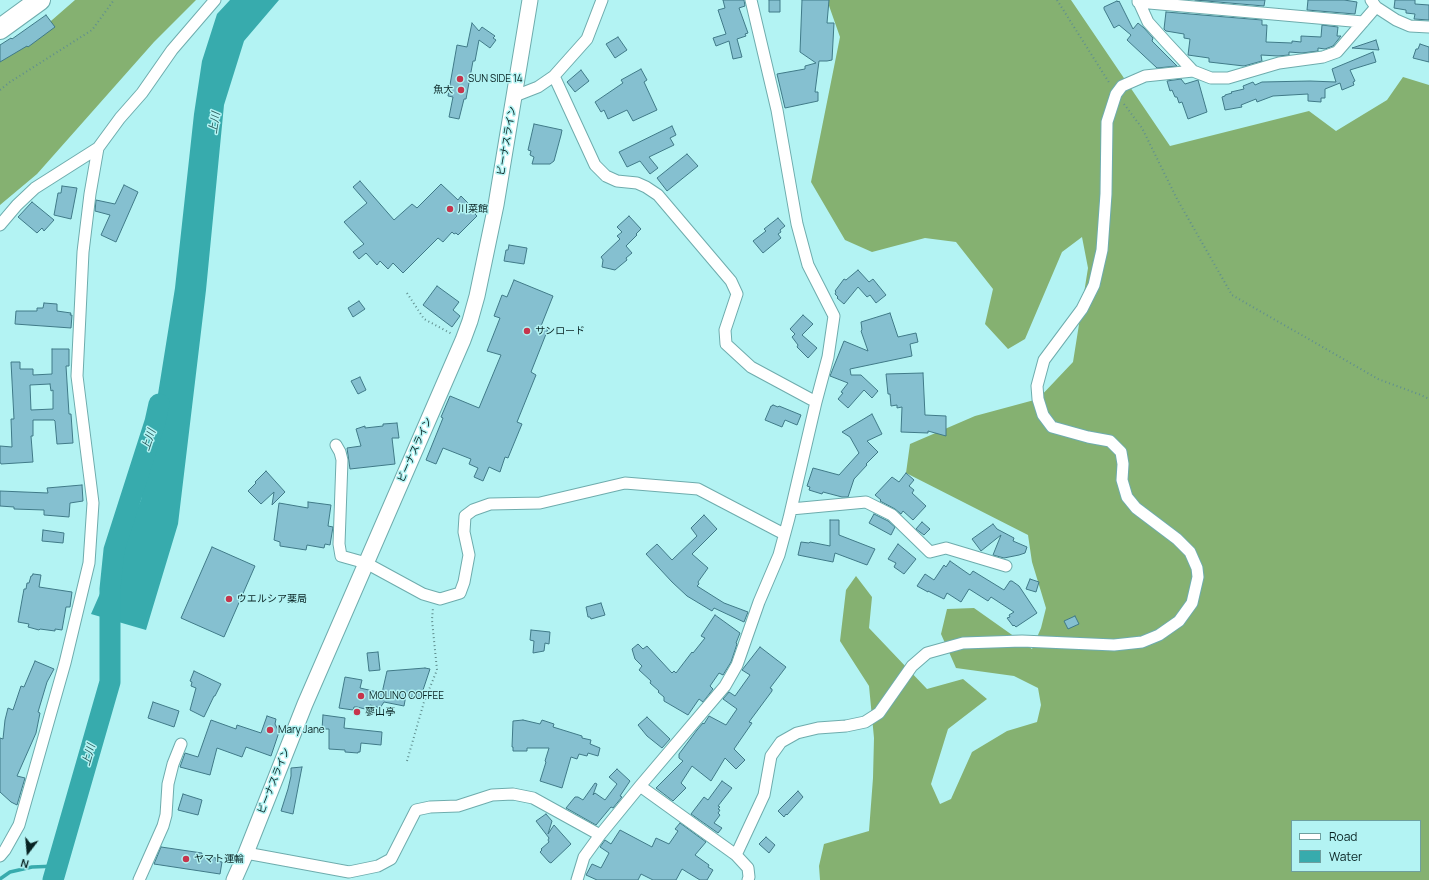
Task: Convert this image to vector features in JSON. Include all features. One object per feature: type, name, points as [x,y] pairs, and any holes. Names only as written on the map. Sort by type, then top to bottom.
[{"type":"highway","points":[[0,29],[40,0]]},
{"type":"main road","name":"ビーナスライン","points":[[234,880],[305,704],[463,340],[477,296],[496,205],[530,0]]},
{"type":"street","points":[[0,225],[17,205],[35,188],[98,148],[120,118],[142,93],[172,50],[215,0]]},
{"type":"street","points":[[515,96],[538,87],[554,76],[587,39],[602,0]]},
{"type":"street","points":[[577,880],[584,857],[600,835],[725,686],[737,665],[759,602],[779,555],[828,357],[834,316],[808,265],[797,224],[777,110],[751,0]]},
{"type":"street","points":[[1138,1],[1363,22]]},
{"type":"street","points":[[1138,1],[1148,22],[1193,71],[1211,78],[1228,78],[1279,63],[1323,57],[1337,52],[1363,22],[1373,3],[1396,20],[1410,26],[1429,28]]},
{"type":"street","points":[[736,855],[764,795],[771,756],[781,742],[797,733],[818,728],[846,726],[865,722],[870,719],[879,713],[912,666],[927,653],[963,643],[1022,641],[1114,645],[1142,642],[1159,635],[1179,621],[1192,603],[1198,577],[1197,568],[1190,552],[1136,508],[1126,497],[1122,480],[1123,464],[1121,452],[1110,441],[1088,437],[1052,427],[1043,415],[1038,399],[1037,386],[1044,360],[1082,309],[1094,285],[1102,250],[1106,194],[1107,122],[1116,93],[1122,86],[1145,76],[1193,71]]},
{"type":"street","points":[[554,76],[595,165],[606,176],[617,181],[637,183],[646,187],[658,196],[731,281],[737,294],[725,330],[726,344],[751,367],[816,402]]},
{"type":"street","points":[[0,856],[19,825],[65,663],[89,563],[93,503],[77,376],[83,252],[90,194],[98,148]]},
{"type":"street","points":[[336,445],[342,460],[339,544],[341,556],[366,563],[423,594],[440,599],[460,593],[469,555],[464,532],[465,516],[473,510],[490,504],[540,503],[625,483],[698,489],[784,534]]},
{"type":"street","points":[[791,509],[866,502],[892,514],[930,552],[946,548],[1006,566]]},
{"type":"street","points":[[139,880],[163,826],[166,815],[168,784],[173,764],[181,744]]},
{"type":"street","points":[[640,786],[736,855],[748,868],[748,880]]},
{"type":"street","points":[[246,852],[349,872],[378,866],[391,859],[416,810],[430,807],[458,806],[492,795],[513,794],[533,798],[600,835]]},
{"type":"path","points":[[0,90],[10,82],[92,30],[114,0]]},
{"type":"path","points":[[1057,0],[1116,93],[1142,128],[1177,199],[1232,295],[1378,379],[1429,399]]},
{"type":"path","points":[[407,293],[424,319],[463,340]]},
{"type":"path","points":[[407,761],[424,702],[437,670],[432,620],[433,597]]},
{"type":"green space","points":[[75,0],[196,0],[154,42],[37,174],[0,205],[0,59],[36,34]]},
{"type":"green space","points":[[827,0],[1071,0],[1170,146],[1309,111],[1336,131],[1387,100],[1403,77],[1429,85],[1429,880],[820,880],[819,866],[824,844],[869,831],[874,738],[869,686],[840,641],[846,590],[856,576],[872,597],[869,628],[927,689],[963,679],[987,699],[948,729],[931,784],[940,804],[951,799],[972,752],[1007,731],[1037,722],[1041,705],[1038,688],[1014,676],[956,668],[941,634],[947,609],[974,608],[1032,649],[1041,628],[1046,608],[1032,562],[1028,535],[906,473],[910,444],[975,416],[1038,399],[1073,362],[1088,268],[1082,237],[1062,252],[1025,339],[1008,349],[985,324],[993,289],[956,242],[925,238],[872,252],[845,240],[811,182],[840,37]]},
{"type":"water","points":[[230,0],[279,0],[244,41],[224,105],[206,290],[178,524],[146,630],[91,614],[141,500],[175,288],[194,114],[202,61],[217,14]]},
{"type":"building","points":[[723,0],[744,0],[745,6],[739,8],[748,33],[745,34],[746,36],[737,39],[742,57],[733,59],[729,41],[716,46],[713,38],[726,34],[718,10],[725,8]]},
{"type":"building","points":[[769,0],[780,0],[780,12],[769,12]]},
{"type":"building","points":[[802,0],[829,0],[827,23],[834,23],[832,60],[819,61],[815,92],[818,92],[818,101],[785,108],[777,74],[805,69],[805,66],[816,63],[800,52]]},
{"type":"building","points":[[1195,0],[1265,0],[1264,6]]},
{"type":"building","points":[[1308,0],[1344,0],[1357,2],[1355,14],[1307,10]]},
{"type":"building","points":[[1395,0],[1415,0],[1415,4],[1429,5],[1429,20],[1414,19],[1415,14],[1406,13],[1406,10],[1394,8]]},
{"type":"building","points":[[1119,1],[1133,29],[1138,23],[1144,28],[1153,38],[1152,41],[1177,66],[1157,68],[1127,40],[1131,35],[1119,25],[1114,28],[1104,7]]},
{"type":"building","points":[[1166,12],[1262,20],[1262,25],[1267,25],[1266,42],[1292,43],[1292,41],[1301,42],[1301,36],[1321,37],[1322,25],[1338,27],[1337,36],[1341,36],[1333,46],[1325,49],[1318,48],[1318,51],[1302,53],[1289,52],[1289,55],[1261,55],[1262,61],[1244,66],[1209,62],[1209,58],[1188,55],[1190,39],[1184,38],[1184,34],[1166,31],[1164,29]]},
{"type":"building","points":[[46,15],[55,27],[28,47],[27,46],[0,62],[0,45],[11,38],[12,39]]},
{"type":"building","name":"SUN SIDE 14","points":[[472,23],[479,31],[482,27],[495,36],[493,38],[496,40],[490,48],[479,40],[475,61],[473,61],[466,99],[464,99],[459,119],[449,117],[453,97],[448,96],[457,45],[467,47]]},
{"type":"building","points":[[618,37],[627,50],[615,58],[606,44]]},
{"type":"building","points":[[1376,40],[1379,50],[1352,48]]},
{"type":"building","points":[[1420,44],[1429,47],[1429,62],[1413,58],[1416,49],[1418,49]]},
{"type":"building","points":[[1373,52],[1376,62],[1350,70],[1355,81],[1353,82],[1354,85],[1342,90],[1340,83],[1325,89],[1325,98],[1321,98],[1321,102],[1308,101],[1308,94],[1273,96],[1257,102],[1256,99],[1241,105],[1242,107],[1225,110],[1222,97],[1232,93],[1231,92],[1244,89],[1243,86],[1253,82],[1255,85],[1262,82],[1336,82],[1332,69]]},
{"type":"building","points":[[641,69],[647,80],[644,82],[657,110],[633,121],[627,110],[608,119],[604,110],[601,112],[595,102],[623,83],[621,80]]},
{"type":"building","points":[[581,70],[589,81],[575,92],[567,82]]},
{"type":"building","points":[[1181,79],[1185,84],[1198,80],[1207,112],[1188,119],[1182,102],[1179,103],[1172,90],[1170,91],[1167,81]]},
{"type":"building","points":[[534,124],[562,130],[554,161],[550,164],[532,164],[534,157],[530,155],[531,151],[528,150]]},
{"type":"building","points":[[672,126],[676,135],[670,138],[674,145],[649,157],[658,168],[650,174],[640,161],[627,167],[619,152]]},
{"type":"building","points":[[687,154],[698,166],[667,191],[657,178]]},
{"type":"building","points":[[360,181],[394,220],[412,204],[417,208],[441,184],[458,200],[461,196],[469,204],[468,205],[477,216],[458,235],[452,232],[443,242],[438,238],[403,273],[393,263],[388,269],[380,261],[377,265],[366,253],[359,259],[353,252],[364,244],[344,222],[367,203],[353,187]]},
{"type":"building","points":[[124,185],[138,192],[116,242],[101,235],[110,215],[95,211],[96,200],[115,204]]},
{"type":"building","points":[[62,186],[77,188],[71,219],[54,215],[58,193],[61,193]]},
{"type":"building","points":[[32,202],[54,220],[44,231],[42,228],[37,233],[18,217]]},
{"type":"building","points":[[629,216],[641,229],[626,246],[632,253],[626,258],[627,260],[615,270],[602,267],[603,260],[601,257],[620,239],[617,236],[622,232],[617,227]]},
{"type":"building","points":[[778,218],[785,226],[778,234],[781,238],[763,253],[753,241],[766,231],[764,229]]},
{"type":"building","points":[[509,245],[527,248],[524,264],[504,261],[506,250],[508,250]]},
{"type":"building","points":[[858,270],[869,282],[873,279],[886,295],[876,303],[870,295],[867,297],[858,287],[844,304],[837,298],[838,297],[835,294],[835,291],[844,279],[846,280]]},
{"type":"building","points":[[514,280],[553,296],[541,326],[548,329],[531,372],[536,375],[517,422],[522,424],[508,458],[505,457],[500,472],[489,467],[483,481],[474,477],[478,468],[469,464],[471,459],[443,448],[436,464],[426,460],[450,396],[479,408],[501,355],[487,351],[500,318],[494,316],[502,295],[507,297]]},
{"type":"building","points":[[437,286],[459,302],[453,310],[460,316],[452,327],[423,305]]},
{"type":"building","points":[[359,301],[365,309],[353,317],[348,308]]},
{"type":"building","points":[[44,303],[57,304],[57,311],[71,313],[71,328],[15,324],[16,311],[37,311],[37,308],[43,308]]},
{"type":"building","points":[[890,313],[898,337],[916,333],[918,342],[910,344],[912,356],[850,369],[851,375],[861,375],[878,391],[872,398],[864,390],[848,408],[838,399],[848,383],[830,376],[844,341],[868,351],[861,331],[861,322]]},
{"type":"building","points":[[803,315],[813,324],[802,335],[817,348],[808,358],[797,347],[798,345],[792,337],[795,334],[790,329]]},
{"type":"building","points":[[52,349],[69,349],[69,366],[66,366],[69,414],[71,414],[73,443],[57,444],[54,420],[33,420],[33,436],[31,436],[33,462],[1,464],[0,446],[12,447],[11,419],[14,419],[11,362],[20,362],[20,369],[33,369],[33,375],[52,374]],"holes":[[[50,384],[51,391],[53,390],[53,409],[31,410],[30,385]]]},
{"type":"building","points":[[923,373],[925,415],[946,416],[946,436],[928,431],[928,433],[901,432],[902,407],[897,408],[897,405],[891,406],[886,374]]},
{"type":"building","points":[[360,377],[366,390],[358,394],[351,381]]},
{"type":"building","points":[[773,405],[801,415],[797,425],[785,420],[782,427],[765,420],[771,406]]},
{"type":"building","points":[[872,414],[882,434],[867,441],[878,452],[854,479],[848,497],[823,492],[822,494],[809,490],[810,487],[807,486],[813,468],[839,475],[859,453],[850,437],[842,432]]},
{"type":"building","points":[[397,423],[399,438],[392,438],[395,464],[350,469],[347,448],[361,446],[356,429],[365,426],[365,428]]},
{"type":"building","points":[[266,471],[285,492],[272,505],[274,492],[261,504],[248,491]]},
{"type":"building","points":[[906,473],[914,480],[909,486],[914,490],[912,493],[926,506],[913,520],[903,511],[901,514],[880,501],[881,500],[875,495],[892,477],[899,482]]},
{"type":"building","points":[[82,485],[83,501],[70,503],[69,517],[44,515],[44,510],[14,509],[14,507],[0,506],[0,491],[48,493],[47,488]]},
{"type":"building","points":[[308,502],[331,505],[328,526],[333,527],[330,545],[325,544],[324,548],[307,545],[306,550],[280,546],[280,542],[274,540],[279,503],[308,508]]},
{"type":"building","points":[[874,514],[888,521],[895,527],[891,535],[869,523]]},
{"type":"building","points":[[704,515],[717,529],[692,554],[708,568],[698,582],[699,584],[697,586],[724,603],[748,612],[744,622],[714,608],[712,611],[687,596],[646,554],[657,544],[672,560],[697,536],[691,528]]},
{"type":"building","points":[[830,520],[839,520],[839,535],[875,549],[867,565],[835,553],[833,562],[798,555],[801,542],[810,542],[830,546]]},
{"type":"building","points":[[922,522],[930,529],[924,535],[916,529]]},
{"type":"building","points":[[993,524],[997,529],[1014,538],[1013,541],[1027,547],[1025,553],[1004,558],[993,555],[1001,535],[981,551],[972,539]]},
{"type":"building","points":[[43,530],[64,533],[63,543],[42,541]]},
{"type":"building","points":[[898,544],[916,559],[904,574],[894,567],[896,563],[888,559]]},
{"type":"building","points":[[212,547],[255,566],[224,637],[181,618]]},
{"type":"building","points":[[950,561],[970,575],[973,571],[1004,590],[1010,581],[1012,581],[1019,586],[1037,613],[1016,627],[1014,625],[1013,626],[1007,618],[1014,612],[991,597],[988,601],[969,589],[961,602],[947,593],[944,599],[917,586],[925,574],[934,580],[944,565],[946,567]]},
{"type":"building","points":[[33,574],[41,575],[39,587],[72,592],[70,607],[66,607],[62,630],[39,630],[28,627],[29,624],[18,622],[24,589],[26,589],[27,583],[29,583]]},
{"type":"building","points":[[1030,579],[1039,582],[1036,592],[1026,589]]},
{"type":"building","points":[[601,603],[605,615],[591,619],[588,617],[586,607]]},
{"type":"building","points":[[715,615],[740,633],[731,662],[723,675],[719,673],[710,686],[713,689],[703,702],[699,699],[688,715],[664,701],[664,697],[650,683],[651,681],[639,670],[642,666],[635,659],[632,649],[638,644],[643,649],[647,646],[672,673],[674,671],[676,673],[705,638],[701,636]]},
{"type":"building","points":[[1075,616],[1079,624],[1068,629],[1064,621]]},
{"type":"building","points":[[531,630],[550,632],[549,644],[545,643],[544,651],[533,653],[534,641],[530,640]]},
{"type":"building","points":[[760,647],[786,667],[770,688],[772,691],[749,722],[752,723],[734,749],[745,760],[736,769],[725,758],[711,781],[692,766],[681,783],[686,788],[673,801],[656,788],[683,761],[679,758],[679,754],[709,716],[726,725],[737,709],[723,699],[729,692],[735,696],[750,675],[742,670]]},
{"type":"building","points":[[378,652],[380,670],[369,671],[367,653]]},
{"type":"building","points":[[35,661],[54,669],[47,682],[38,712],[40,713],[36,733],[17,776],[25,778],[17,805],[11,802],[0,792],[0,738],[3,739],[8,708],[13,710],[21,686],[24,687]]},
{"type":"building","points":[[425,668],[430,669],[420,699],[406,695],[404,706],[384,702],[380,708],[370,705],[369,710],[357,707],[354,707],[353,710],[339,708],[345,677],[362,680],[360,688],[382,693],[387,671]]},
{"type":"building","points":[[194,671],[221,684],[204,717],[190,710],[196,688],[191,686],[192,682],[190,681]]},
{"type":"building","points":[[153,702],[179,711],[174,727],[148,718]]},
{"type":"building","points":[[323,715],[345,718],[344,728],[382,732],[381,745],[361,743],[360,752],[358,753],[329,749],[329,729],[322,729]]},
{"type":"building","points":[[267,716],[276,719],[275,724],[279,732],[271,756],[246,747],[242,757],[217,748],[210,775],[180,767],[185,753],[198,757],[211,720],[236,729],[237,725],[261,733]]},
{"type":"building","points":[[647,717],[670,739],[662,748],[647,736],[638,725]]},
{"type":"building","points":[[523,720],[540,724],[542,720],[554,724],[553,727],[591,740],[590,744],[600,748],[598,756],[588,753],[587,756],[579,754],[577,759],[571,757],[562,788],[540,781],[549,748],[527,748],[527,751],[513,751],[513,721]]},
{"type":"building","points":[[302,767],[293,814],[281,811],[288,789],[291,768]]},
{"type":"building","points":[[617,769],[630,781],[620,796],[622,797],[613,808],[611,807],[596,825],[566,808],[575,797],[583,800],[595,783],[597,784],[593,795],[595,793],[605,800],[617,784],[609,777]]},
{"type":"building","points":[[722,781],[732,788],[718,806],[720,807],[718,809],[720,810],[718,813],[720,815],[714,823],[722,828],[718,833],[691,814],[704,797],[708,800]]},
{"type":"building","points":[[798,791],[803,797],[784,817],[778,811]]},
{"type":"building","points":[[183,794],[202,800],[198,815],[178,810]]},
{"type":"building","points":[[546,814],[552,821],[548,834],[554,825],[571,844],[551,863],[540,852],[542,850],[541,849],[549,842],[549,838],[536,821]]},
{"type":"building","points":[[680,823],[706,842],[695,855],[709,865],[708,867],[713,870],[707,880],[700,880],[682,869],[676,880],[653,880],[641,874],[638,880],[597,880],[586,875],[592,864],[601,868],[609,853],[600,847],[605,840],[611,844],[620,830],[652,847],[656,838],[669,844],[678,831],[675,829]]},
{"type":"building","points":[[766,837],[775,845],[769,853],[759,844]]},
{"type":"building","name":"ヤマト運輸","points":[[161,847],[202,853],[202,855],[216,858],[216,861],[222,862],[220,874],[154,864]]},
{"type":"waterway","name":"上川","points":[[53,880],[110,682],[110,589],[114,550],[155,422],[159,404]]},
{"type":"waterway","points":[[0,879],[10,872],[32,867],[57,866]]},
{"type":"place","name":"SUN SIDE 14","points":[[460,79]]},
{"type":"place","name":"魚大","points":[[461,90]]},
{"type":"place","name":"川菜館","points":[[450,209]]},
{"type":"place","name":"サンロード","points":[[527,331]]},
{"type":"place","name":"ウエルシア薬局","points":[[229,599]]},
{"type":"place","name":"MOLINO COFFEE","points":[[361,696]]},
{"type":"place","name":"蓼山亭","points":[[357,712]]},
{"type":"place","name":"Mary Jane","points":[[270,730]]},
{"type":"place","name":"ヤマト運輸","points":[[186,859]]}]
